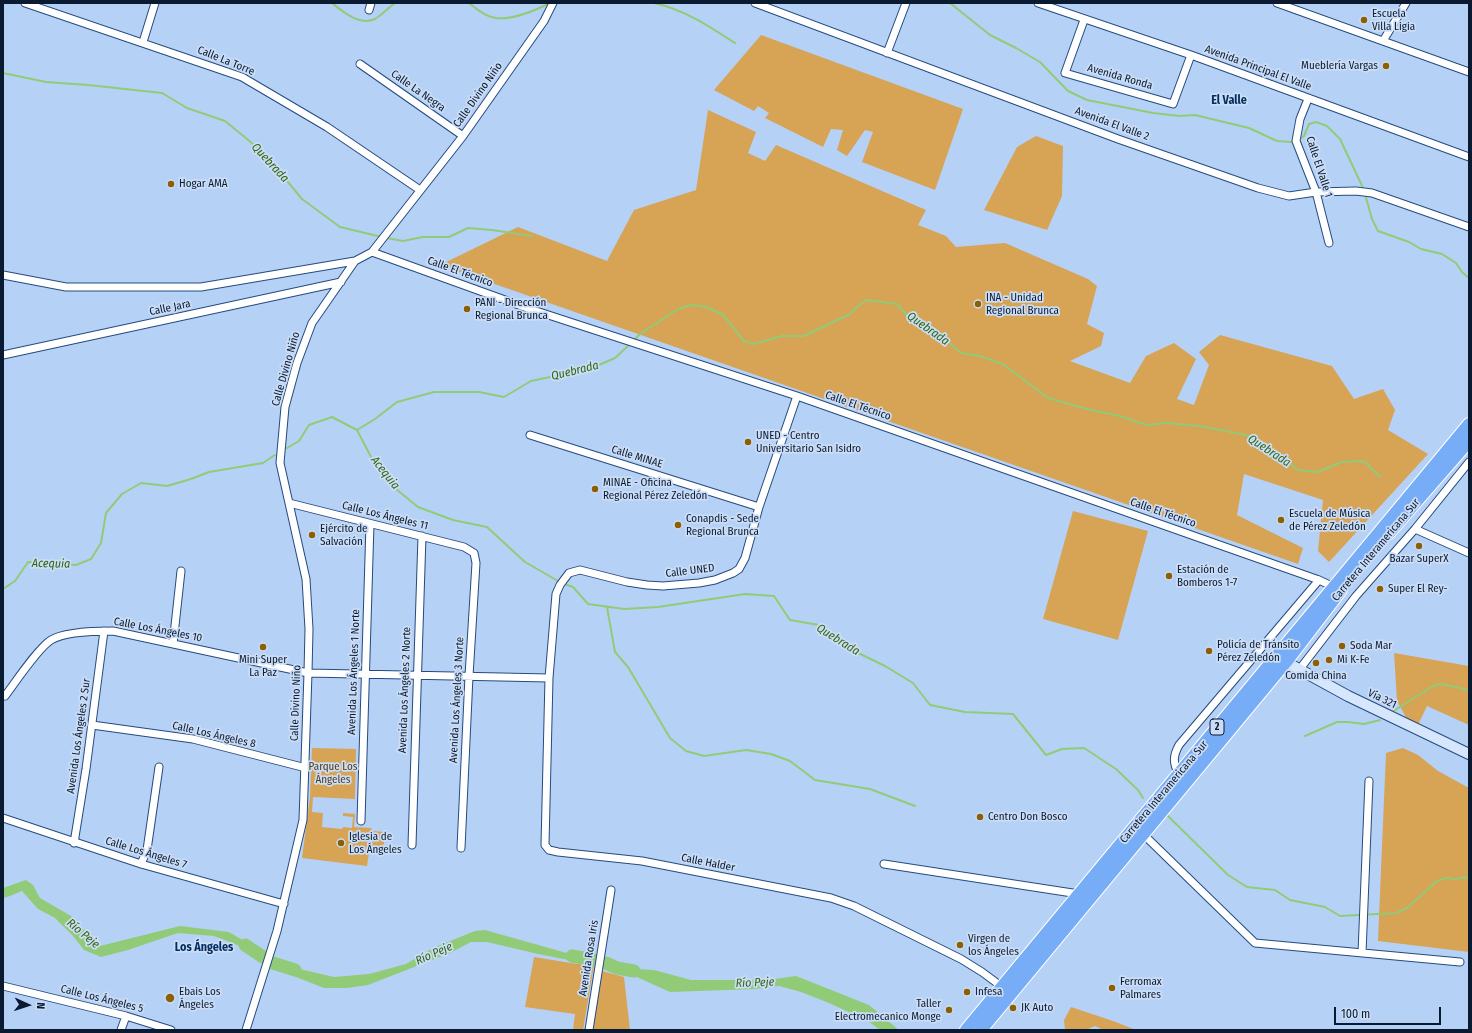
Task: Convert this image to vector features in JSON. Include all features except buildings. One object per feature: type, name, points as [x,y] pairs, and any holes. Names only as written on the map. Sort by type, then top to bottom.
[{"type":"highway","name":"Carretera Interamericana Sur","points":[[966,1030],[1006,990],[1143,834],[1286,662],[1334,587],[1469,424]]},
{"type":"highway","name":"Carretera Interamericana Sur","points":[[981,1030],[1006,990],[1079,894],[1178,773],[1255,681],[1312,620],[1469,441]]},
{"type":"highway","points":[[1334,587],[1358,568]]},
{"type":"highway","points":[[1255,681],[1263,676],[1278,662],[1286,662]]},
{"type":"street","name":"Calle La Torre","points":[[25,3],[242,76],[328,127],[420,190]]},
{"type":"street","points":[[142,42],[155,3]]},
{"type":"street","name":"Calle Divino Niño","points":[[246,1030],[270,956],[284,904],[303,820],[306,768],[308,673],[306,579],[280,463],[285,408],[297,363],[312,323],[355,262],[372,252],[463,136],[544,21],[552,3]]},
{"type":"street","name":"Avenida El Valle 2","points":[[754,3],[1118,139],[1258,188],[1289,196],[1316,192],[1370,193],[1469,227]]},
{"type":"street","points":[[887,53],[906,3]]},
{"type":"street","name":"Avenida Principal El Valle","points":[[1038,3],[1084,20],[1191,55],[1469,157]]},
{"type":"street","points":[[1280,3],[1469,72]]},
{"type":"street","points":[[1383,41],[1406,3]]},
{"type":"street","name":"Avenida Ronda","points":[[1084,20],[1065,73],[1172,104],[1191,55]]},
{"type":"street","name":"Calle La Negra","points":[[360,64],[463,136]]},
{"type":"street","name":"Calle El Valle 1","points":[[1308,99],[1300,119],[1296,141],[1316,192],[1329,243]]},
{"type":"street","name":"Calle El Técnico","points":[[372,252],[530,309],[797,396],[1319,580],[1334,587]]},
{"type":"street","points":[[3,275],[66,287],[201,287],[355,262]]},
{"type":"street","name":"Calle Jara","points":[[3,355],[342,282]]},
{"type":"street","name":"Calle UNED","points":[[549,678],[556,594],[560,585],[569,573],[580,570],[627,582],[647,585],[680,586],[726,577],[739,569],[745,558],[759,507],[797,396]]},
{"type":"street","name":"Calle MINAE","points":[[530,435],[759,507]]},
{"type":"street","points":[[1299,670],[1356,596],[1415,529],[1469,462]]},
{"type":"street","points":[[1448,466],[1460,473]]},
{"type":"street","name":"Calle Los Ángeles 11","points":[[288,503],[464,546],[474,553]]},
{"type":"street","name":"Avenida Los Ángeles 1 Norte","points":[[360,821],[370,524]]},
{"type":"street","points":[[1415,529],[1469,553]]},
{"type":"street","name":"Avenida Los Ángeles 2 Norte","points":[[412,844],[422,536]]},
{"type":"street","name":"Avenida Los Ángeles 3 Norte","points":[[461,848],[476,564],[474,553]]},
{"type":"street","points":[[173,644],[181,571]]},
{"type":"street","points":[[1178,773],[1174,764],[1174,758],[1178,745],[1319,580]]},
{"type":"street","name":"Calle Los Ángeles 10","points":[[5,696],[41,650],[51,640],[71,634],[104,631],[113,631],[308,673],[549,678]]},
{"type":"street","name":"Avenida Los Ángeles 2 Sur","points":[[74,843],[92,725],[104,631]]},
{"type":"street","name":"Vía 321","points":[[1286,662],[1348,696],[1469,754]]},
{"type":"street","name":"Calle Halder","points":[[549,678],[545,845],[549,850],[642,861],[831,898],[854,906],[961,959],[982,972],[1006,990]]},
{"type":"street","name":"Calle Los Ángeles 8","points":[[92,725],[193,739],[306,768]]},
{"type":"street","points":[[141,864],[146,850],[158,767]]},
{"type":"street","points":[[1362,953],[1369,781]]},
{"type":"street","name":"Calle Los Ángeles 7","points":[[3,818],[74,843],[141,864],[284,904]]},
{"type":"street","points":[[1143,834],[1255,943],[1460,962]]},
{"type":"street","points":[[884,864],[1079,894]]},
{"type":"street","name":"Avenida Rosa Iris","points":[[589,1030],[611,890]]},
{"type":"street","name":"Calle Los Ángeles 5","points":[[3,986],[126,1016],[171,1030]]},
{"type":"street","points":[[121,1030],[126,1016]]},
{"type":"green space","points":[[761,35],[963,109],[935,190],[862,162],[873,132],[865,130],[847,156],[837,150],[843,130],[831,129],[823,147],[765,118],[769,113],[758,106],[754,111],[714,90]]},
{"type":"green space","points":[[708,110],[756,132],[748,153],[765,161],[776,145],[926,210],[918,225],[946,236],[956,247],[1005,243],[1088,279],[1097,286],[1087,324],[1104,333],[1101,346],[1070,361],[1130,383],[1146,356],[1174,343],[1196,359],[1177,399],[1194,405],[1209,365],[1199,352],[1220,335],[1332,366],[1354,399],[1383,389],[1395,410],[1388,430],[1428,454],[1329,562],[1318,551],[1323,500],[1244,474],[1237,515],[1303,548],[1298,564],[440,265],[518,227],[607,261],[634,210],[696,190]]},
{"type":"green space","points":[[1036,136],[1063,146],[1062,196],[1047,230],[984,210],[1017,147]]},
{"type":"green space","points":[[1073,511],[1148,531],[1118,640],[1043,619]]},
{"type":"green space","points":[[1394,653],[1469,666],[1469,725],[1427,706],[1418,725],[1408,721],[1397,701]]},
{"type":"green space","name":"Parque Los Ángeles","points":[[312,748],[356,749],[355,799],[313,797],[312,812],[323,813],[322,827],[342,829],[343,827],[352,828],[353,817],[343,816],[343,813],[355,814],[354,827],[371,828],[372,831],[385,832],[383,853],[380,852],[380,848],[370,847],[367,866],[302,858],[310,797]]},
{"type":"green space","points":[[1403,748],[1418,755],[1438,771],[1469,788],[1469,952],[1378,941],[1386,753]]},
{"type":"green space","points":[[534,957],[577,964],[594,965],[583,1030],[573,1030],[575,1014],[525,1007]]},
{"type":"green space","points":[[602,971],[624,977],[630,1030],[593,1030]]},
{"type":"green space","points":[[1071,1007],[1136,1030],[1103,1030],[1095,1026],[1086,1030],[1065,1030],[1064,1020]]},
{"type":"water","points":[[26,880],[33,885],[40,898],[71,916],[100,946],[180,926],[229,932],[246,942],[259,955],[214,936],[178,933],[128,950],[101,957],[84,950],[73,936],[55,918],[38,909],[22,891],[3,898],[3,888]]},
{"type":"water","points":[[485,930],[588,959],[574,961],[487,942],[471,942],[450,953],[368,985],[347,988],[324,988],[286,973],[277,965],[334,977],[369,974],[406,964],[433,948],[475,931]]},
{"type":"water","points":[[617,968],[654,970],[691,980],[768,980],[796,976],[869,1005],[899,1030],[880,1030],[868,1021],[829,1003],[801,992],[779,986],[755,989],[670,992]]},
{"type":"waterway","name":"Quebrada","points":[[332,3],[352,17],[364,21],[375,19],[395,3]]},
{"type":"waterway","name":"Quebrada","points":[[469,3],[478,10],[496,18],[524,14],[550,3]]},
{"type":"waterway","name":"Quebrada","points":[[654,3],[686,14],[735,43]]},
{"type":"waterway","points":[[950,3],[990,35],[1040,62],[1068,91],[1087,100],[1153,113],[1180,116],[1195,115],[1249,128],[1277,141],[1291,142]]},
{"type":"waterway","name":"Quebrada","points":[[3,73],[46,82],[162,93],[187,108],[225,121],[264,153],[302,199],[340,227],[382,237]]},
{"type":"waterway","points":[[1298,140],[1304,136],[1309,124],[1316,122],[1327,126],[1340,139],[1364,190]]},
{"type":"waterway","points":[[1365,194],[1372,219],[1378,231],[1409,242],[1421,249],[1442,254],[1456,263],[1462,272],[1469,278]]},
{"type":"waterway","name":"Quebrada","points":[[387,238],[403,241],[423,237],[449,237],[468,228],[532,236]]},
{"type":"waterway","name":"Quebrada","points":[[633,341],[640,334],[678,309],[691,305],[707,307],[723,315],[744,341],[753,344],[782,336],[804,336],[850,314],[867,300],[897,304],[912,321],[947,341],[961,353],[979,356],[1003,364],[1048,398],[1087,409],[1120,416],[1147,425],[1166,423],[1200,426],[1251,436],[1298,470],[1318,472],[1342,462],[1364,461],[1380,477]]},
{"type":"waterway","name":"Quebrada","points":[[357,430],[375,419],[397,402],[434,392],[479,392],[504,397],[531,381],[592,368],[615,358],[630,344]]},
{"type":"waterway","name":"Acequia","points":[[287,448],[299,441],[309,425],[332,417],[357,430],[371,457],[391,485],[418,507],[453,520],[487,527],[525,562],[558,581]]},
{"type":"waterway","name":"Acequia","points":[[3,589],[15,581],[28,562],[76,565],[91,559],[101,543],[106,513],[122,494],[141,483],[167,486],[209,472],[263,463],[275,455]]},
{"type":"waterway","name":"Quebrada","points":[[567,585],[573,587],[588,604],[624,609],[658,607],[745,594],[774,596],[790,620],[819,625],[850,649],[885,666],[913,683],[930,705],[965,712],[1013,714],[1046,755],[1062,749],[1084,748],[1116,769],[1138,790],[1143,798]]},
{"type":"waterway","name":"Quebrada","points":[[607,607],[615,652],[628,667],[670,738],[686,751],[704,756],[746,750],[771,754],[790,761],[815,780],[870,789],[915,806]]},
{"type":"waterway","points":[[1392,712],[1433,686],[1441,684],[1469,690]]},
{"type":"waterway","points":[[1305,736],[1337,722],[1364,724],[1380,720]]},
{"type":"waterway","points":[[1167,815],[1228,875],[1247,887],[1275,890],[1290,900],[1325,907],[1340,916],[1396,913],[1407,908],[1437,881],[1446,878],[1455,879],[1469,877]]},
{"type":"waterway","name":"Río Peje","points":[[245,945],[263,957]]},
{"type":"waterway","name":"Río Peje","points":[[572,956],[594,960]]},
{"type":"waterway","name":"Río Peje","points":[[273,963],[295,970]]},
{"type":"waterway","name":"Río Peje","points":[[606,963],[617,968],[634,971]]},
{"type":"place","name":"Escuela Villa Ligia","points":[[1364,20]]},
{"type":"place","name":"Mueblería Vargas","points":[[1386,66]]},
{"type":"place","name":"Hogar AMA","points":[[171,184]]},
{"type":"place","name":"INA - Unidad Regional Brunca","points":[[978,304]]},
{"type":"place","name":"PANI - Dirección Regional Brunca","points":[[467,309]]},
{"type":"place","name":"UNED - Centro Universitario San Isidro","points":[[748,442]]},
{"type":"place","name":"MINAE - Oficina Regional Pérez Zeledón","points":[[595,489]]},
{"type":"place","name":"Escuela de Música de Pérez Zeledón","points":[[1281,520]]},
{"type":"place","name":"Conapdis - Sede Regional Brunca","points":[[678,525]]},
{"type":"place","name":"Ejército de Salvación","points":[[312,535]]},
{"type":"place","name":"Bazar SuperX","points":[[1419,546]]},
{"type":"place","name":"Estación de Bomberos 1-7","points":[[1169,576]]},
{"type":"place","name":"Super El Rey-","points":[[1380,589]]},
{"type":"place","name":"Soda Mar","points":[[1342,646]]},
{"type":"place","name":"Mini Super La Paz","points":[[263,647]]},
{"type":"place","name":"Policía de Tránsito Pérez Zeledón","points":[[1209,651]]},
{"type":"place","name":"Mi K-Fe","points":[[1329,660]]},
{"type":"place","name":"Comida China","points":[[1316,663]]},
{"type":"place","name":"Centro Don Bosco","points":[[980,817]]},
{"type":"place","name":"Iglesia de Los Ángeles","points":[[341,843]]},
{"type":"place","name":"Virgen de los Ángeles","points":[[960,945]]},
{"type":"place","name":"Ferromax Palmares","points":[[1112,988]]},
{"type":"place","name":"Infesa","points":[[967,992]]},
{"type":"place","name":"Ebais Los Ángeles","points":[[170,998]]},
{"type":"place","name":"JK Auto","points":[[1013,1008]]},
{"type":"place","name":"Taller Electromecanico Monge","points":[[949,1010]]},
{"type":"district","name":"El Valle","points":[[1229,101]]},
{"type":"district","name":"Los Ángeles","points":[[204,948]]}]
